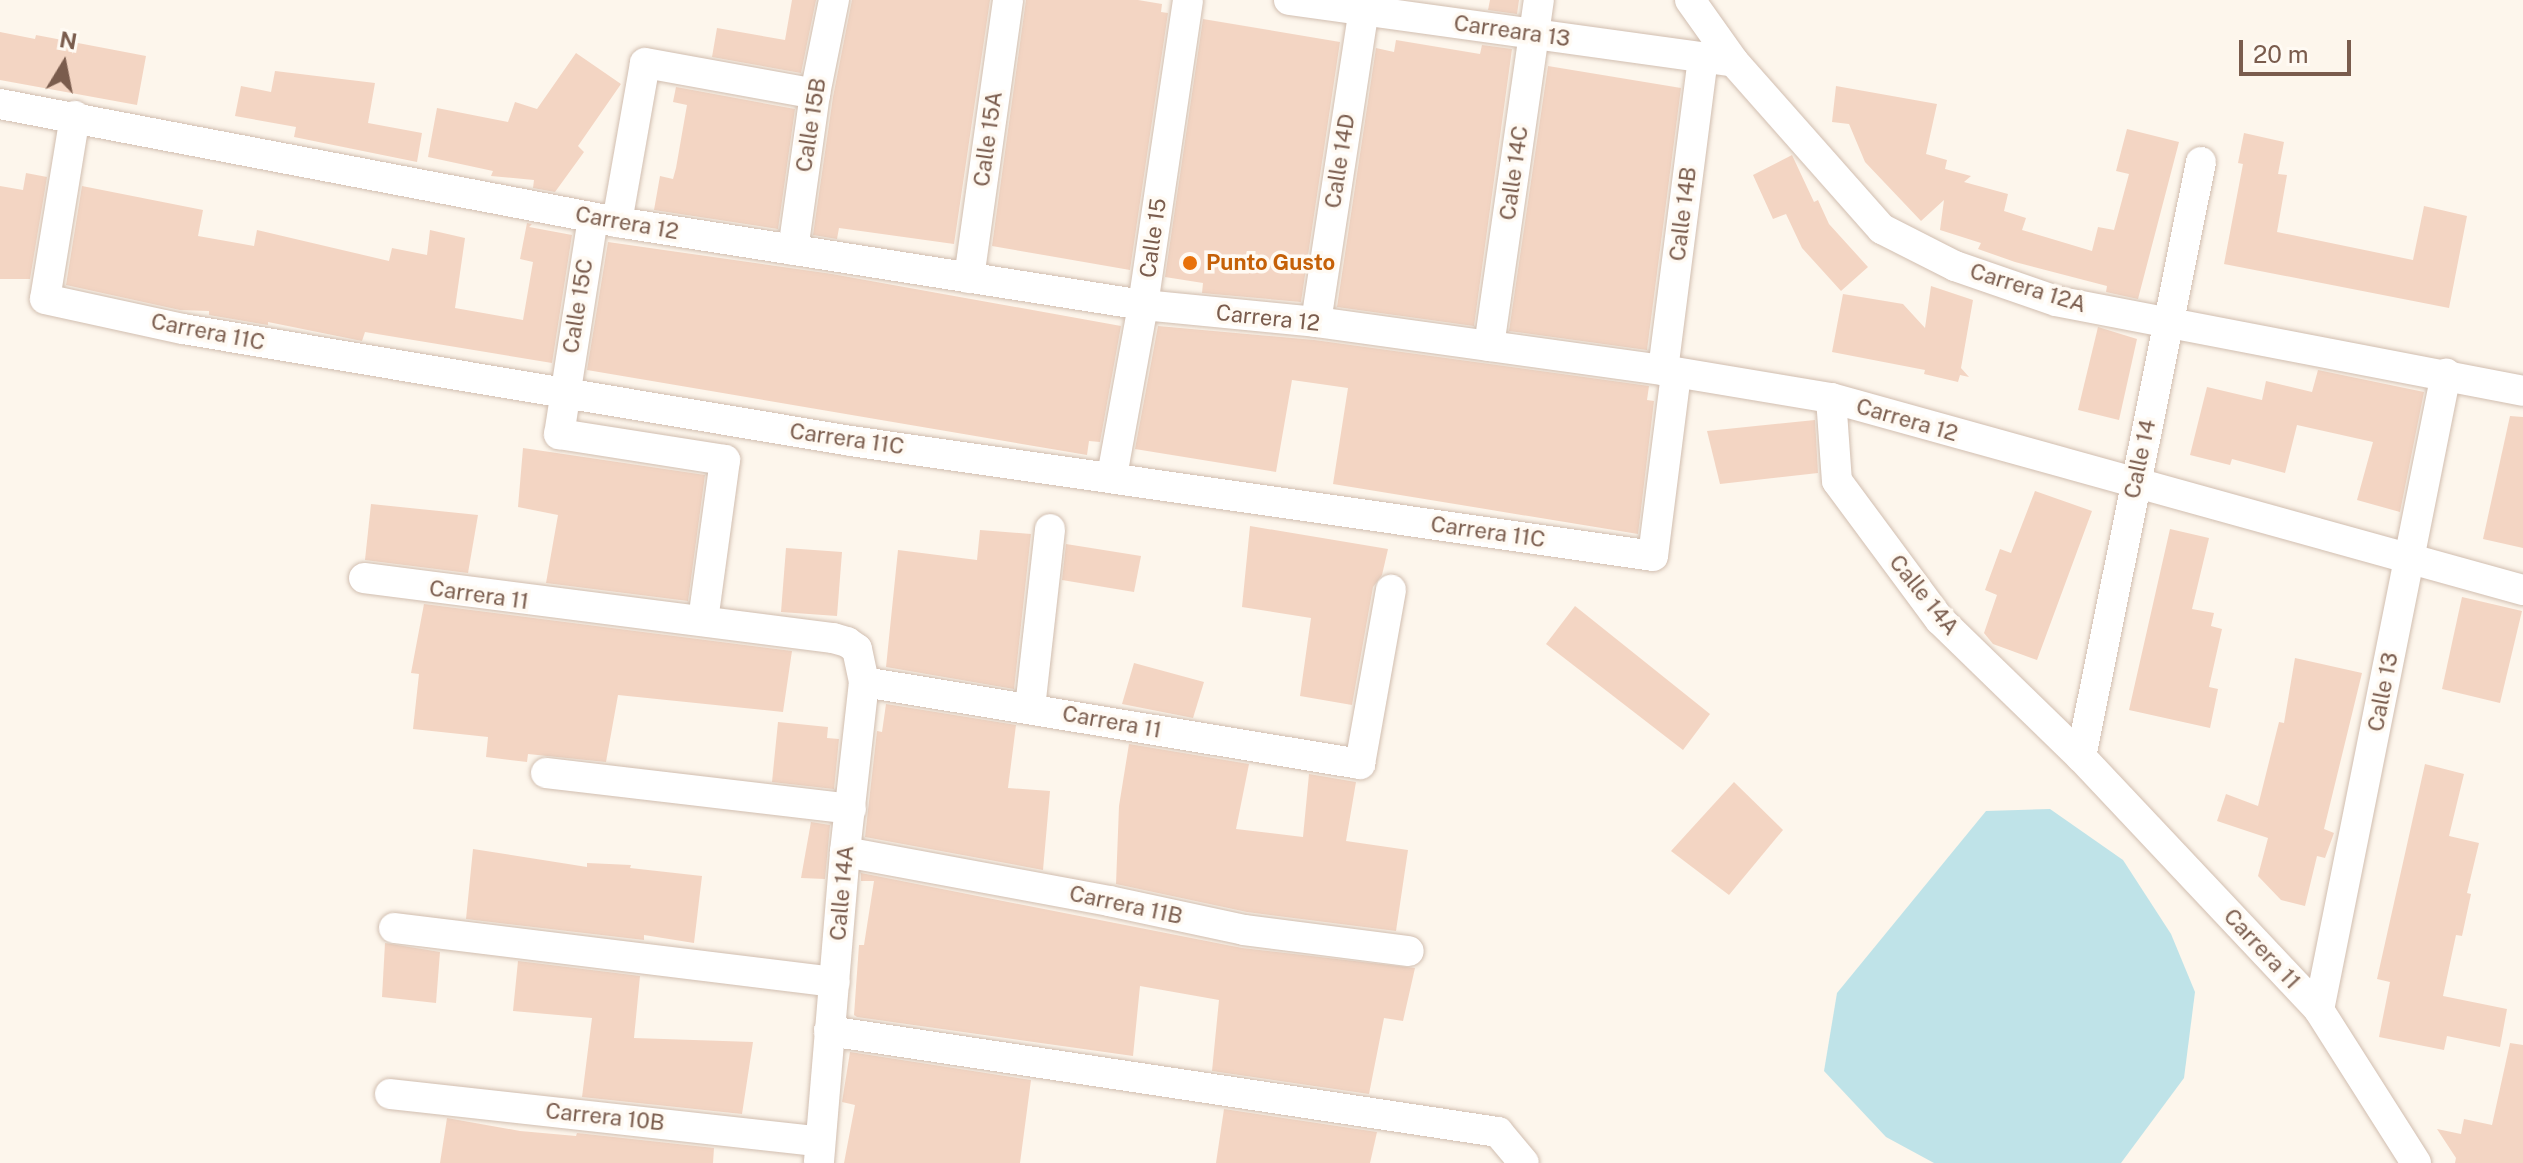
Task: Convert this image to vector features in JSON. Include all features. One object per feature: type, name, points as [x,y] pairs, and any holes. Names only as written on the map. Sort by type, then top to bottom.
[{"type":"street","name":"Calle 15B","points":[[793,250],[815,94],[834,0]]},
{"type":"street","name":"Calle 15A","points":[[969,278],[1008,0]]},
{"type":"street","name":"Calle 15","points":[[1112,476],[1143,305],[1188,0]]},
{"type":"street","name":"Carreara 13","points":[[1289,0],[1364,5],[1534,34],[1734,62]]},
{"type":"street","name":"Calle 14C","points":[[1489,346],[1539,0]]},
{"type":"street","name":"Carrera 12A","points":[[1690,0],[1734,62],[1882,229],[1955,266],[2056,301],[2523,391]]},
{"type":"street","name":"Calle 14D","points":[[1316,322],[1364,5]]},
{"type":"street","name":"Calle 14B","points":[[1653,556],[1703,58]]},
{"type":"street","name":"Calle 15C","points":[[703,621],[725,460],[559,434],[564,394],[645,63],[815,94]]},
{"type":"street","name":"Carrera 12","points":[[0,104],[605,220],[1143,305],[1316,322],[1831,398],[2409,562],[2523,590]]},
{"type":"street","points":[[0,122],[31,109]]},
{"type":"street","name":"Carrera 11C","points":[[75,116],[45,299],[183,329],[851,441],[1112,476],[1653,556]]},
{"type":"street","name":"Calle 14","points":[[2081,757],[2201,162]]},
{"type":"street","name":"Calle 13","points":[[2319,1010],[2446,374]]},
{"type":"street","name":"Calle 14A","points":[[1831,398],[1837,481],[1940,620],[2081,757]]},
{"type":"street","points":[[1030,708],[1050,529]]},
{"type":"street","name":"Carrera 11","points":[[364,578],[833,638]]},
{"type":"street","name":"Carrera 11","points":[[864,682],[1360,764],[1391,590]]},
{"type":"street","name":"Calle 14A","points":[[819,1152],[845,852],[864,682],[857,649],[833,638]]},
{"type":"street","name":"Carrera 11","points":[[2081,757],[2319,1010],[2416,1163]]},
{"type":"street","points":[[546,773],[851,809]]},
{"type":"street","name":"Carrera 11B","points":[[845,852],[1109,901],[1244,930],[1409,951]]},
{"type":"street","points":[[394,928],[835,982]]},
{"type":"street","points":[[829,1031],[1498,1132],[1524,1163]]},
{"type":"street","name":"Carrera 10B","points":[[390,1094],[819,1152]]},
{"type":"street","points":[[1497,1163],[1498,1132]]},
{"type":"water","points":[[2050,809],[2123,860],[2171,934],[2195,992],[2184,1078],[2121,1163],[1934,1163],[1886,1137],[1824,1071],[1837,993],[1986,811]]},
{"type":"building","points":[[792,0],[816,0],[801,73],[712,57],[717,28],[785,40]]},
{"type":"building","points":[[852,0],[990,0],[954,244],[839,228],[837,239],[813,235],[833,97]]},
{"type":"building","points":[[1026,0],[1138,0],[1162,4],[1161,12],[1168,13],[1130,270],[992,246]]},
{"type":"building","points":[[1490,0],[1519,0],[1517,14],[1488,10]]},
{"type":"building","points":[[1203,19],[1340,42],[1301,302],[1202,293],[1203,283],[1165,277]]},
{"type":"building","points":[[0,32],[35,39],[36,35],[146,56],[137,105],[0,80]]},
{"type":"building","points":[[1396,40],[1480,54],[1482,45],[1512,49],[1474,326],[1337,307],[1376,48],[1394,52]]},
{"type":"building","points":[[576,53],[621,84],[578,146],[584,152],[555,192],[533,188],[534,180],[491,176],[493,171],[428,157],[437,108],[508,122],[515,102],[537,109]]},
{"type":"building","points":[[1548,66],[1681,88],[1647,350],[1509,331]]},
{"type":"building","points":[[275,71],[375,83],[368,123],[422,133],[417,162],[294,137],[296,127],[235,116],[241,86],[271,92]]},
{"type":"building","points":[[1836,86],[1937,104],[1926,154],[1947,160],[1945,169],[1971,176],[1964,182],[2008,194],[2004,211],[2026,218],[2022,230],[2092,251],[2098,227],[2114,230],[2129,174],[2116,171],[2127,129],[2179,142],[2138,299],[2106,292],[2107,286],[2015,262],[1978,249],[1981,243],[1940,230],[1944,200],[1921,221],[1865,162],[1849,124],[1832,122]]},
{"type":"building","points":[[676,87],[795,109],[778,229],[654,210],[660,176],[673,179],[676,168],[687,105],[673,102]]},
{"type":"building","points":[[2244,133],[2284,142],[2278,174],[2287,175],[2277,232],[2413,260],[2424,206],[2467,216],[2449,308],[2224,264],[2243,164],[2238,163]]},
{"type":"building","points":[[1792,155],[1814,202],[1818,200],[1829,224],[1868,267],[1841,291],[1802,248],[1786,214],[1773,219],[1753,175]]},
{"type":"building","points":[[26,173],[47,177],[30,279],[0,279],[0,186],[23,190]]},
{"type":"building","points":[[82,186],[203,210],[198,236],[254,246],[257,230],[389,261],[392,248],[427,255],[430,230],[465,238],[455,308],[523,320],[533,262],[520,259],[527,223],[532,224],[529,227],[572,235],[552,363],[365,332],[362,341],[268,322],[268,325],[209,315],[209,311],[180,310],[66,285]]},
{"type":"building","points":[[608,242],[832,274],[1121,326],[1100,442],[1089,441],[1087,455],[587,370]]},
{"type":"building","points":[[1931,286],[1973,300],[1961,368],[1969,377],[1960,375],[1958,382],[1924,374],[1925,370],[1832,352],[1843,294],[1903,304],[1925,328]]},
{"type":"building","points":[[1158,326],[1314,340],[1649,386],[1647,400],[1654,401],[1638,534],[1333,484],[1348,388],[1292,380],[1276,472],[1135,449]]},
{"type":"building","points":[[2098,327],[2137,339],[2119,420],[2078,410]]},
{"type":"building","points":[[2318,370],[2424,392],[2400,512],[2357,500],[2373,442],[2297,425],[2285,473],[2232,459],[2230,465],[2190,455],[2207,387],[2262,400],[2266,381],[2312,392]]},
{"type":"building","points":[[2510,416],[2523,417],[2523,548],[2483,539]]},
{"type":"building","points":[[1815,420],[1818,473],[1720,484],[1707,431]]},
{"type":"building","points":[[523,448],[705,475],[688,601],[546,583],[558,515],[518,507]]},
{"type":"building","points":[[2035,491],[2092,511],[2037,660],[1993,644],[1984,633],[1997,595],[1985,590],[2000,549],[2011,553]]},
{"type":"building","points":[[371,504],[478,515],[468,573],[365,560]]},
{"type":"building","points":[[1250,526],[1388,549],[1382,575],[1373,587],[1352,705],[1300,696],[1311,618],[1242,607]]},
{"type":"building","points":[[2170,529],[2209,538],[2192,609],[2214,613],[2211,626],[2222,629],[2209,687],[2218,689],[2210,728],[2129,710]]},
{"type":"building","points":[[980,530],[1031,534],[1014,689],[886,667],[898,550],[977,560]]},
{"type":"building","points":[[1066,544],[1141,556],[1134,592],[1062,580]]},
{"type":"building","points":[[786,548],[842,552],[837,616],[781,612]]},
{"type":"building","points":[[2462,597],[2522,611],[2500,703],[2442,689]]},
{"type":"building","points":[[424,604],[792,651],[783,712],[618,695],[606,762],[528,754],[527,762],[486,757],[488,737],[413,729],[419,674],[411,673]]},
{"type":"building","points":[[1575,606],[1710,714],[1683,750],[1546,644]]},
{"type":"building","points":[[2295,658],[2362,673],[2324,829],[2334,833],[2325,858],[2317,856],[2305,906],[2281,900],[2258,876],[2268,838],[2217,821],[2226,794],[2258,806],[2279,722],[2284,723]]},
{"type":"building","points":[[1134,663],[1204,682],[1193,718],[1122,704]]},
{"type":"building","points":[[886,704],[1016,725],[1008,788],[1050,791],[1043,870],[865,837],[877,731],[882,732]]},
{"type":"building","points":[[778,722],[828,727],[827,738],[839,739],[834,789],[772,782]]},
{"type":"building","points":[[1129,744],[1249,764],[1236,829],[1303,837],[1309,774],[1356,782],[1346,841],[1408,850],[1396,931],[1247,912],[1116,884],[1119,806]]},
{"type":"building","points":[[2425,764],[2464,774],[2449,836],[2479,843],[2467,893],[2471,894],[2462,936],[2456,935],[2443,996],[2507,1009],[2500,1047],[2447,1036],[2444,1050],[2379,1037],[2390,982],[2377,979]]},
{"type":"building","points":[[1734,782],[1783,830],[1729,895],[1671,851]]},
{"type":"building","points":[[811,822],[830,825],[825,879],[801,878]]},
{"type":"building","points":[[473,849],[587,867],[587,863],[631,865],[630,868],[702,876],[694,943],[644,935],[644,940],[466,919]]},
{"type":"building","points":[[861,873],[1242,948],[1415,968],[1403,1021],[1384,1018],[1369,1094],[1212,1071],[1219,1000],[1140,986],[1133,1056],[857,1017],[854,1015],[859,945],[864,945],[874,881],[861,881]]},
{"type":"building","points":[[385,943],[440,952],[436,1003],[382,997]]},
{"type":"building","points":[[518,961],[640,976],[634,1038],[753,1042],[742,1114],[582,1097],[592,1018],[513,1011]]},
{"type":"building","points":[[2510,1043],[2523,1045],[2523,1163],[2455,1163],[2456,1158],[2437,1129],[2461,1134],[2464,1119],[2492,1125]]},
{"type":"building","points":[[850,1052],[1031,1080],[1020,1163],[844,1163],[855,1105],[842,1102]]},
{"type":"building","points":[[1224,1109],[1377,1132],[1370,1163],[1216,1163]]},
{"type":"building","points":[[447,1118],[520,1131],[576,1136],[577,1133],[714,1148],[713,1163],[440,1163]]},
{"type":"place","name":"Punto Gusto","points":[[1190,263]]}]
